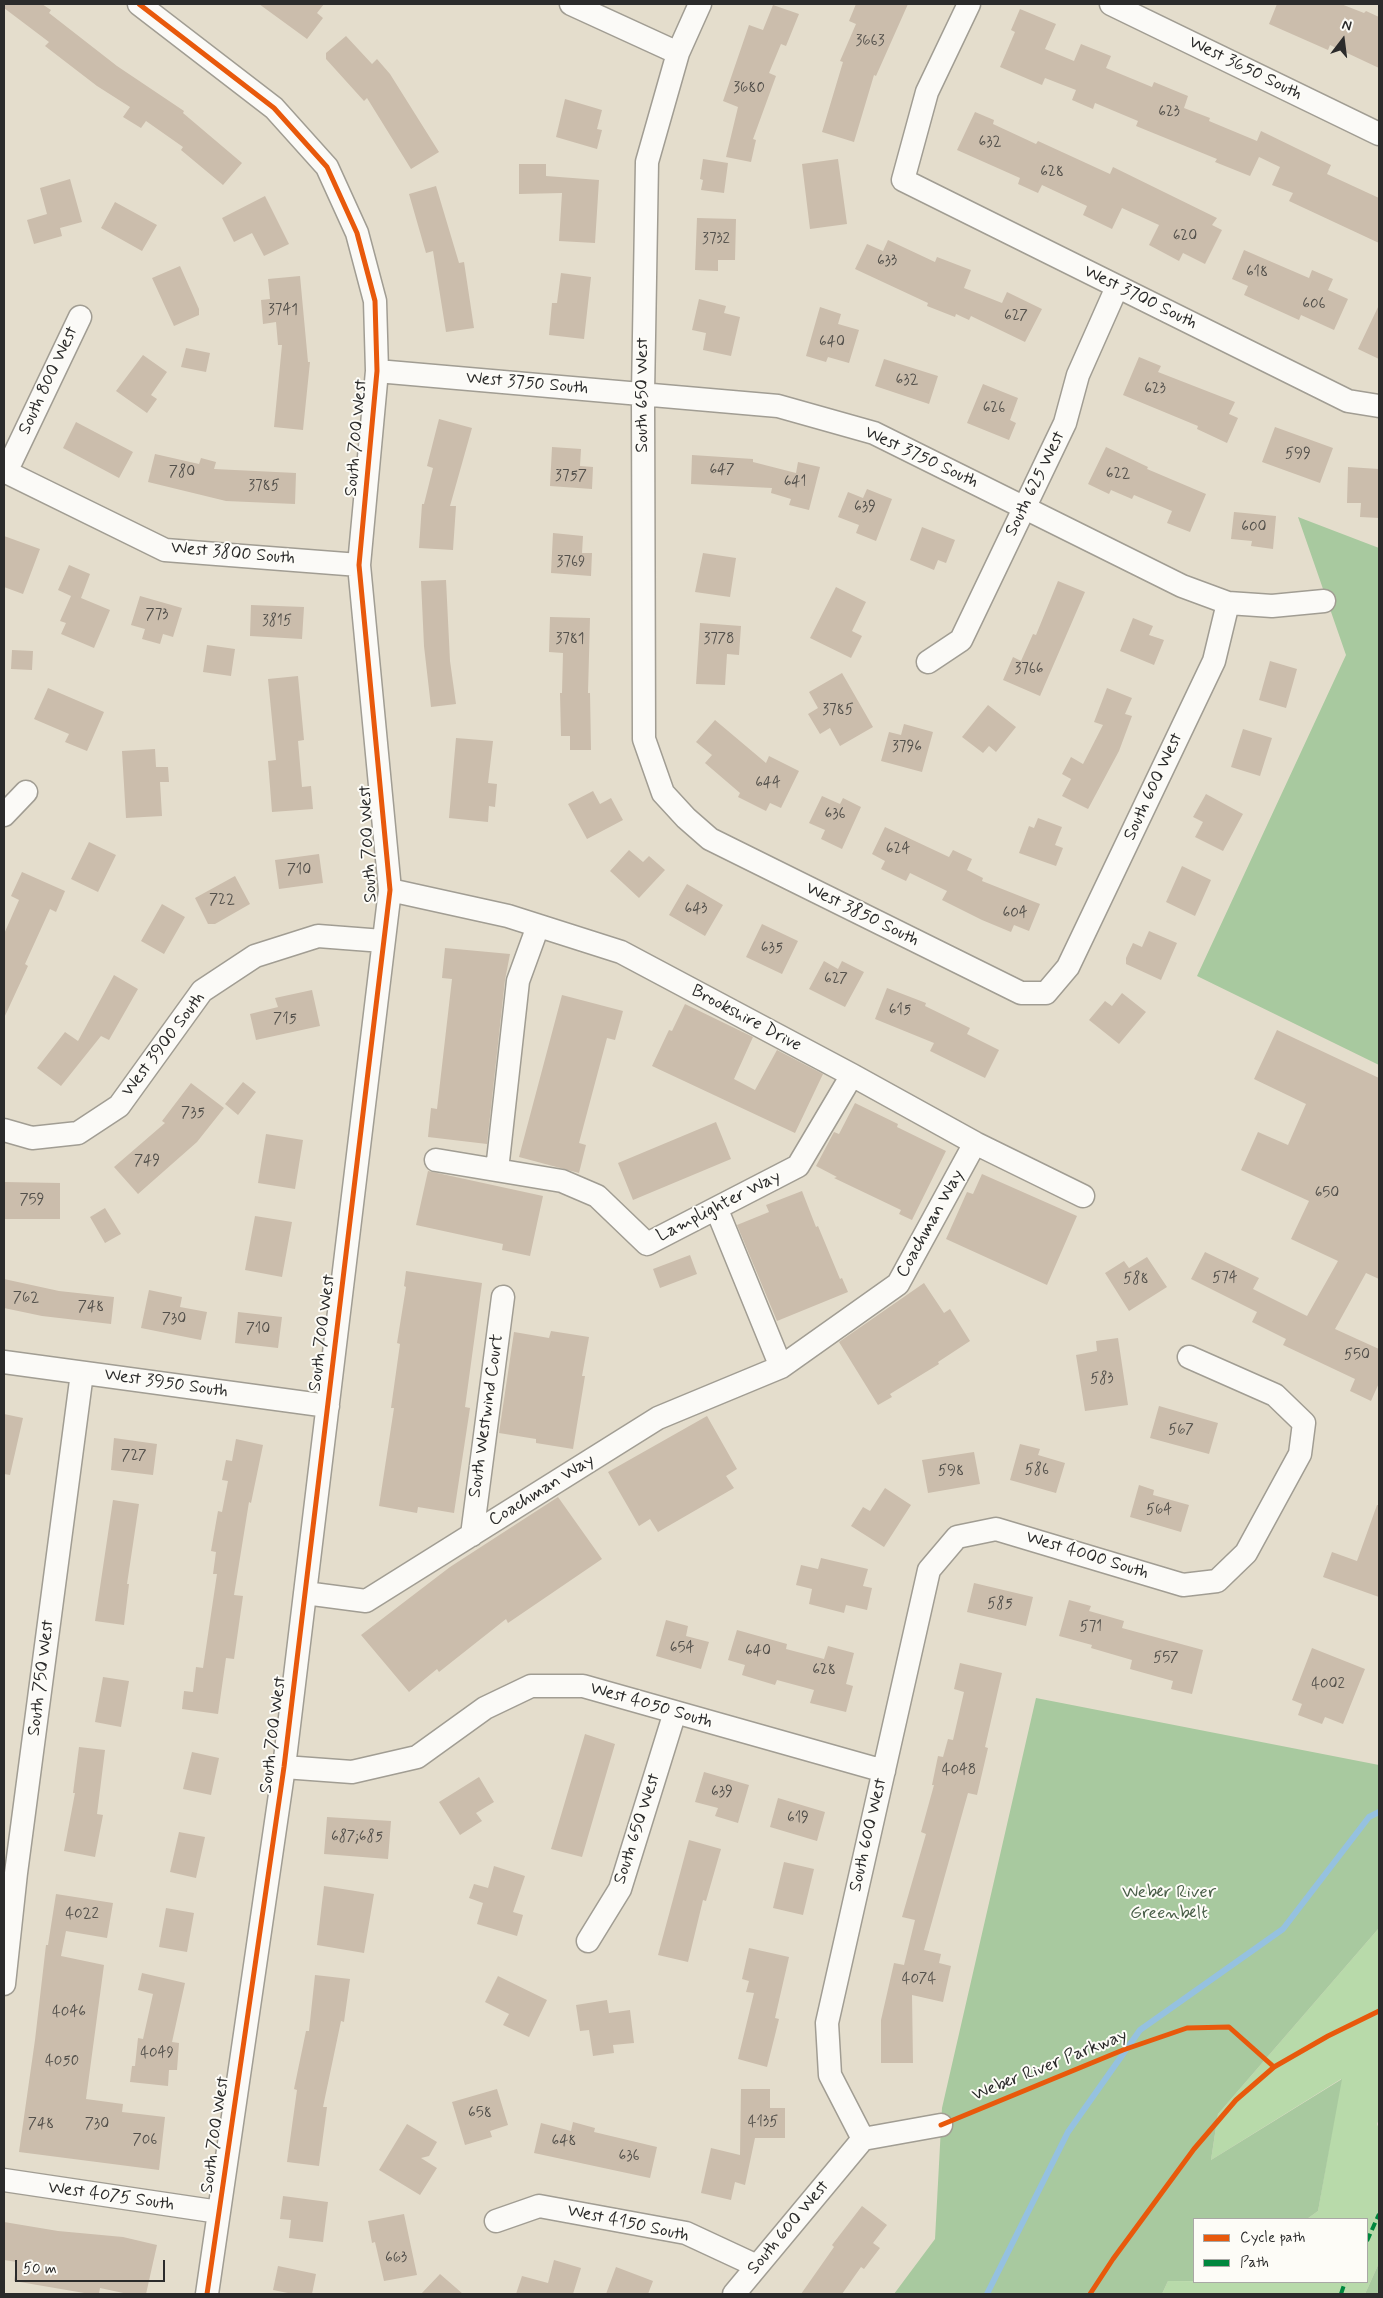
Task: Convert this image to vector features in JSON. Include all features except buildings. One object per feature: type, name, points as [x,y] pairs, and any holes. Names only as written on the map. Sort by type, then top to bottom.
[{"type":"street","name":"South 700 West","points":[[139,4],[274,108],[327,167],[357,233],[375,301],[377,371],[360,565],[390,890],[284,1767],[207,2294]]},
{"type":"street","points":[[571,4],[678,53]]},
{"type":"street","name":"South 650 West","points":[[663,793],[644,739],[643,394],[647,162],[678,53],[700,4]]},
{"type":"street","name":"West 3700 South","points":[[969,4],[927,92],[903,180],[1348,401],[1379,406]]},
{"type":"street","name":"West 3650 South","points":[[1111,4],[1379,134]]},
{"type":"street","name":"South 625 West","points":[[928,662],[961,640],[1066,423],[1078,375],[1117,287]]},
{"type":"street","name":"South 800 West","points":[[5,471],[80,317]]},
{"type":"street","name":"West 3750 South","points":[[377,371],[778,406],[874,433],[1182,586],[1228,604],[1272,606],[1324,601]]},
{"type":"street","name":"West 3800 South","points":[[5,471],[165,550],[360,565]]},
{"type":"street","name":"South 600 West","points":[[1068,968],[1214,661],[1228,604]]},
{"type":"street","points":[[4,816],[26,792]]},
{"type":"street","name":"West 3850 South","points":[[663,793],[686,818],[710,839],[1021,993],[1046,993],[1068,968]]},
{"type":"street","name":"Brookshire Drive","points":[[390,890],[508,916],[621,952],[975,1143],[1083,1196]]},
{"type":"street","points":[[498,1170],[518,981],[538,926]]},
{"type":"street","name":"West 3900 South","points":[[4,1130],[32,1138],[78,1133],[118,1106],[202,992],[255,956],[318,936],[384,941]]},
{"type":"street","name":"Lamplighter Way","points":[[436,1160],[562,1181],[597,1196],[647,1244],[717,1210],[798,1166],[852,1075]]},
{"type":"street","name":"Coachman Way","points":[[305,1593],[366,1601],[658,1418],[781,1367],[898,1284],[975,1143]]},
{"type":"street","points":[[717,1210],[781,1367]]},
{"type":"street","name":"South Westwind Court","points":[[472,1535],[503,1297]]},
{"type":"street","name":"West 4000 South","points":[[957,1537],[996,1529],[1182,1585],[1217,1581],[1246,1553],[1300,1454],[1304,1423],[1275,1395],[1189,1357]]},
{"type":"street","name":"West 3950 South","points":[[4,1362],[328,1406]]},
{"type":"street","name":"South 750 West","points":[[4,1984],[19,1853],[82,1373]]},
{"type":"street","name":"South 600 West","points":[[734,2294],[863,2139],[830,2075],[827,2023],[929,1570],[957,1537]]},
{"type":"street","name":"West 4050 South","points":[[284,1767],[352,1772],[417,1757],[485,1708],[532,1686],[583,1686],[884,1771]]},
{"type":"street","name":"South 650 West","points":[[588,1941],[620,1890],[674,1712]]},
{"type":"street","points":[[863,2139],[941,2125]]},
{"type":"street","name":"West 4075 South","points":[[4,2180],[219,2212]]},
{"type":"street","name":"West 4150 South","points":[[496,2221],[539,2206],[686,2233],[757,2266]]},
{"type":"green space","points":[[1298,517],[1379,548],[1379,1065],[1197,976],[1346,655]]},
{"type":"green space","name":"Weber River Greenbelt","points":[[1036,1698],[1379,1765],[1379,1928],[1218,2114],[1211,2160],[1342,2079],[1318,2211],[1308,2218],[1193,2218],[1193,2281],[1168,2281],[1162,2294],[894,2294],[935,2239],[942,2108]]},
{"type":"green space","points":[[1379,1928],[1379,2119],[1377,2124],[1379,2129],[1379,2263],[1365,2294],[1162,2294],[1168,2281],[1193,2281],[1193,2283],[1368,2283],[1368,2218],[1308,2218],[1318,2211],[1341,2079],[1211,2160],[1218,2114]]},
{"type":"green space","points":[[1379,2263],[1379,2294],[1365,2294]]},
{"type":"waterway","points":[[987,2294],[1068,2132],[1140,2030],[1283,1929],[1369,1817],[1379,1812]]},
{"type":"marked path","points":[[1368,2239],[1379,2214]]},
{"type":"marked path","points":[[1341,2294],[1345,2283]]},
{"type":"cycle path","points":[[139,4],[274,108],[327,167],[357,233],[375,301],[377,371],[359,565],[390,890],[284,1767],[207,2294]]},
{"type":"cycle path","points":[[1090,2294],[1113,2259],[1194,2149],[1236,2100],[1274,2067],[1328,2036],[1379,2011]]},
{"type":"cycle path","name":"Weber River Parkway","points":[[941,2125],[1123,2050],[1187,2028],[1229,2027],[1274,2067]]}]
